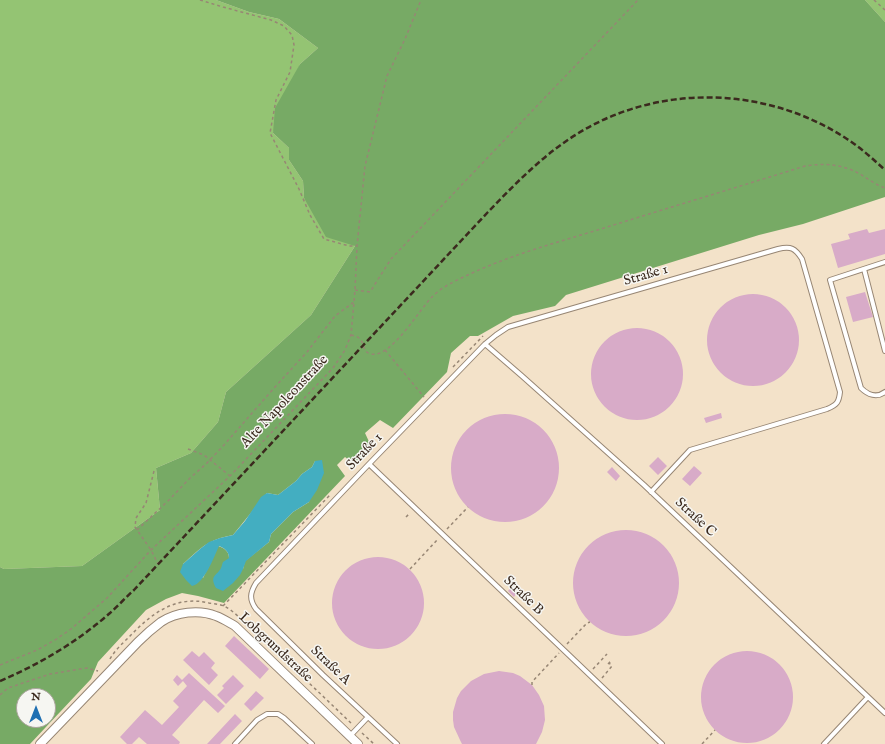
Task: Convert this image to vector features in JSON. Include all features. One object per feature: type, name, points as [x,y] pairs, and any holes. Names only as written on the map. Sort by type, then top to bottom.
[{"type":"street","name":"Lobgrundstraße","points":[[40,744],[153,628],[169,618],[195,612],[214,615],[235,626],[358,744]]},
{"type":"lane","name":"Straße 1","points":[[251,602],[251,591],[256,583],[485,344],[508,327],[778,249],[787,247],[792,248],[798,252],[802,259],[840,392],[840,400],[835,406],[827,409],[690,450],[651,492]]},
{"type":"lane","points":[[885,262],[830,280],[861,388],[872,395],[878,395],[885,392]]},
{"type":"lane","points":[[864,269],[885,350]]},
{"type":"lane","name":"Straße C","points":[[485,344],[651,492],[885,713]]},
{"type":"lane","name":"Straße B","points":[[369,464],[662,744]]},
{"type":"lane","name":"Straße A","points":[[251,602],[256,609],[323,675],[397,744]]},
{"type":"lane","points":[[824,744],[868,697]]},
{"type":"lane","points":[[235,744],[257,720],[267,714],[278,714],[312,744]]},
{"type":"lane","points":[[350,736],[368,717]]},
{"type":"path","points":[[200,0],[271,20],[284,26],[292,35],[294,45],[290,72],[276,100],[270,133],[299,189],[310,215],[324,239],[349,246],[357,246]]},
{"type":"path","name":"Alte Napoleonstraße","points":[[0,665],[37,650],[55,640],[71,629],[107,598],[151,550],[230,476],[333,368],[345,350],[351,335],[357,246],[365,166],[387,76],[405,39],[420,0]]},
{"type":"path","points":[[355,290],[370,292],[391,259],[638,0]]},
{"type":"path","points":[[874,0],[885,10]]},
{"type":"path","points":[[351,335],[360,338],[366,351],[370,354],[376,355],[393,344],[402,335],[433,296],[454,281],[476,271],[553,243],[805,166],[831,164],[840,166],[858,173],[885,188]]},
{"type":"path","points":[[138,530],[210,460],[307,352],[335,316],[354,302]]},
{"type":"path","points":[[385,350],[424,397]]},
{"type":"path","points":[[188,449],[204,455],[230,476]]},
{"type":"path","points":[[154,471],[146,503],[136,518],[135,527],[151,550],[158,564]]},
{"type":"path","points":[[447,530],[468,507]]},
{"type":"path","points":[[406,517],[410,513]]},
{"type":"path","points":[[410,569],[438,539]]},
{"type":"path","points":[[107,663],[114,652],[139,626],[147,619],[170,605],[193,600],[223,606],[231,610],[257,633],[374,744]]},
{"type":"path","points":[[567,644],[590,622]]},
{"type":"path","points":[[590,672],[606,654]]},
{"type":"path","points":[[532,685],[532,682],[558,655]]},
{"type":"path","points":[[605,675],[612,666],[608,664],[612,660]]},
{"type":"path","points":[[0,695],[8,688],[50,674],[87,668],[100,672]]},
{"type":"path","points":[[702,744],[715,730]]},
{"type":"green space","points":[[0,0],[216,0],[249,12],[279,19],[318,48],[300,64],[273,133],[289,148],[289,160],[303,181],[304,198],[355,246],[311,315],[226,392],[218,422],[191,453],[156,468],[160,510],[82,566],[4,569],[0,567]]},
{"type":"green space","points":[[216,0],[865,0],[885,22],[885,197],[803,224],[759,235],[566,295],[555,306],[513,316],[478,336],[470,336],[451,353],[447,372],[393,428],[380,420],[365,433],[371,446],[355,465],[345,457],[337,465],[345,476],[224,603],[182,593],[166,599],[146,610],[98,662],[91,679],[56,716],[56,688],[16,688],[16,728],[45,728],[30,744],[0,744],[0,567],[4,569],[82,566],[160,510],[156,468],[191,453],[218,422],[226,392],[311,315],[355,246],[326,237],[304,198],[303,181],[289,160],[289,148],[273,133],[275,108],[300,64],[318,48],[279,19],[249,12]],"holes":[[[315,461],[309,502],[293,512],[271,534],[269,542],[245,561],[243,569],[229,558],[226,550],[218,546],[203,578],[183,564],[205,545],[217,539],[233,535],[267,493],[278,495],[312,467]]]},
{"type":"green space","points":[[865,0],[885,0],[885,22]]},
{"type":"water","points":[[322,460],[324,473],[317,490],[309,502],[293,512],[271,534],[269,542],[246,561],[240,575],[233,583],[223,591],[216,588],[214,584],[214,576],[221,568],[223,562],[229,558],[227,552],[219,546],[201,580],[192,586],[186,580],[180,572],[183,564],[200,549],[209,542],[233,535],[245,521],[261,497],[267,493],[278,495],[312,467],[315,461]]},
{"type":"building","points":[[867,229],[869,233],[885,229],[885,254],[838,268],[831,244],[850,239],[848,234]]},
{"type":"building","points":[[865,292],[873,317],[853,322],[846,297]]},
{"type":"building","points":[[753,294],[770,298],[785,308],[795,323],[799,340],[795,357],[785,372],[770,382],[753,386],[736,382],[721,372],[711,357],[707,340],[711,323],[721,308],[736,298]]},
{"type":"building","points":[[637,328],[654,332],[669,342],[679,357],[683,374],[679,391],[669,406],[654,416],[637,420],[620,416],[605,406],[595,391],[591,374],[595,357],[605,342],[620,332]]},
{"type":"building","points":[[721,413],[722,418],[706,423],[704,418]]},
{"type":"building","points":[[505,414],[515,415],[535,423],[543,430],[550,438],[558,458],[558,478],[550,498],[543,506],[535,513],[515,521],[505,522],[495,521],[475,513],[467,506],[460,498],[452,478],[451,468],[452,458],[460,438],[467,430],[475,423],[495,415]]},
{"type":"building","points":[[658,457],[667,466],[658,475],[649,466]]},
{"type":"building","points":[[694,466],[702,473],[690,486],[682,479]]},
{"type":"building","points":[[612,467],[620,476],[616,481],[607,472]]},
{"type":"building","points":[[626,530],[646,534],[664,545],[675,563],[679,583],[675,603],[664,621],[646,632],[626,636],[606,632],[588,621],[577,603],[573,583],[577,563],[588,545],[606,534]]},
{"type":"building","points":[[378,557],[396,560],[411,570],[421,585],[424,603],[421,621],[411,636],[396,646],[378,649],[360,646],[345,636],[335,621],[332,603],[335,585],[345,570],[360,560]]},
{"type":"building","points":[[510,588],[516,594],[514,597],[508,591]]},
{"type":"building","points":[[234,636],[269,669],[260,679],[225,646]]},
{"type":"building","points":[[192,651],[199,657],[204,652],[215,663],[211,668],[218,675],[209,685],[183,660]]},
{"type":"building","points":[[747,651],[765,655],[779,665],[789,679],[793,697],[789,715],[779,729],[765,739],[747,743],[729,739],[715,729],[705,715],[701,697],[705,679],[715,665],[729,655]]},
{"type":"building","points":[[499,671],[513,673],[520,676],[532,685],[539,695],[544,706],[545,720],[542,732],[536,744],[462,744],[454,727],[453,720],[453,712],[457,698],[461,691],[471,681],[484,674]]},
{"type":"building","points":[[189,673],[225,706],[218,713],[204,700],[172,735],[180,742],[179,744],[147,744],[139,737],[132,744],[127,744],[120,737],[145,710],[162,725],[179,707],[173,701],[187,686],[183,681],[178,686],[173,680],[177,675],[182,680]]},
{"type":"building","points":[[233,675],[244,686],[226,704],[217,695],[224,688],[222,686]]},
{"type":"building","points":[[256,691],[264,698],[251,711],[244,704]]},
{"type":"building","points":[[235,714],[242,721],[220,744],[207,744]]},
{"type":"railway","points":[[0,681],[58,652],[97,624],[113,610],[134,590],[498,201],[541,161],[577,134],[609,117],[643,106],[677,99],[713,98],[748,101],[783,109],[816,121],[852,142],[885,170]]}]
